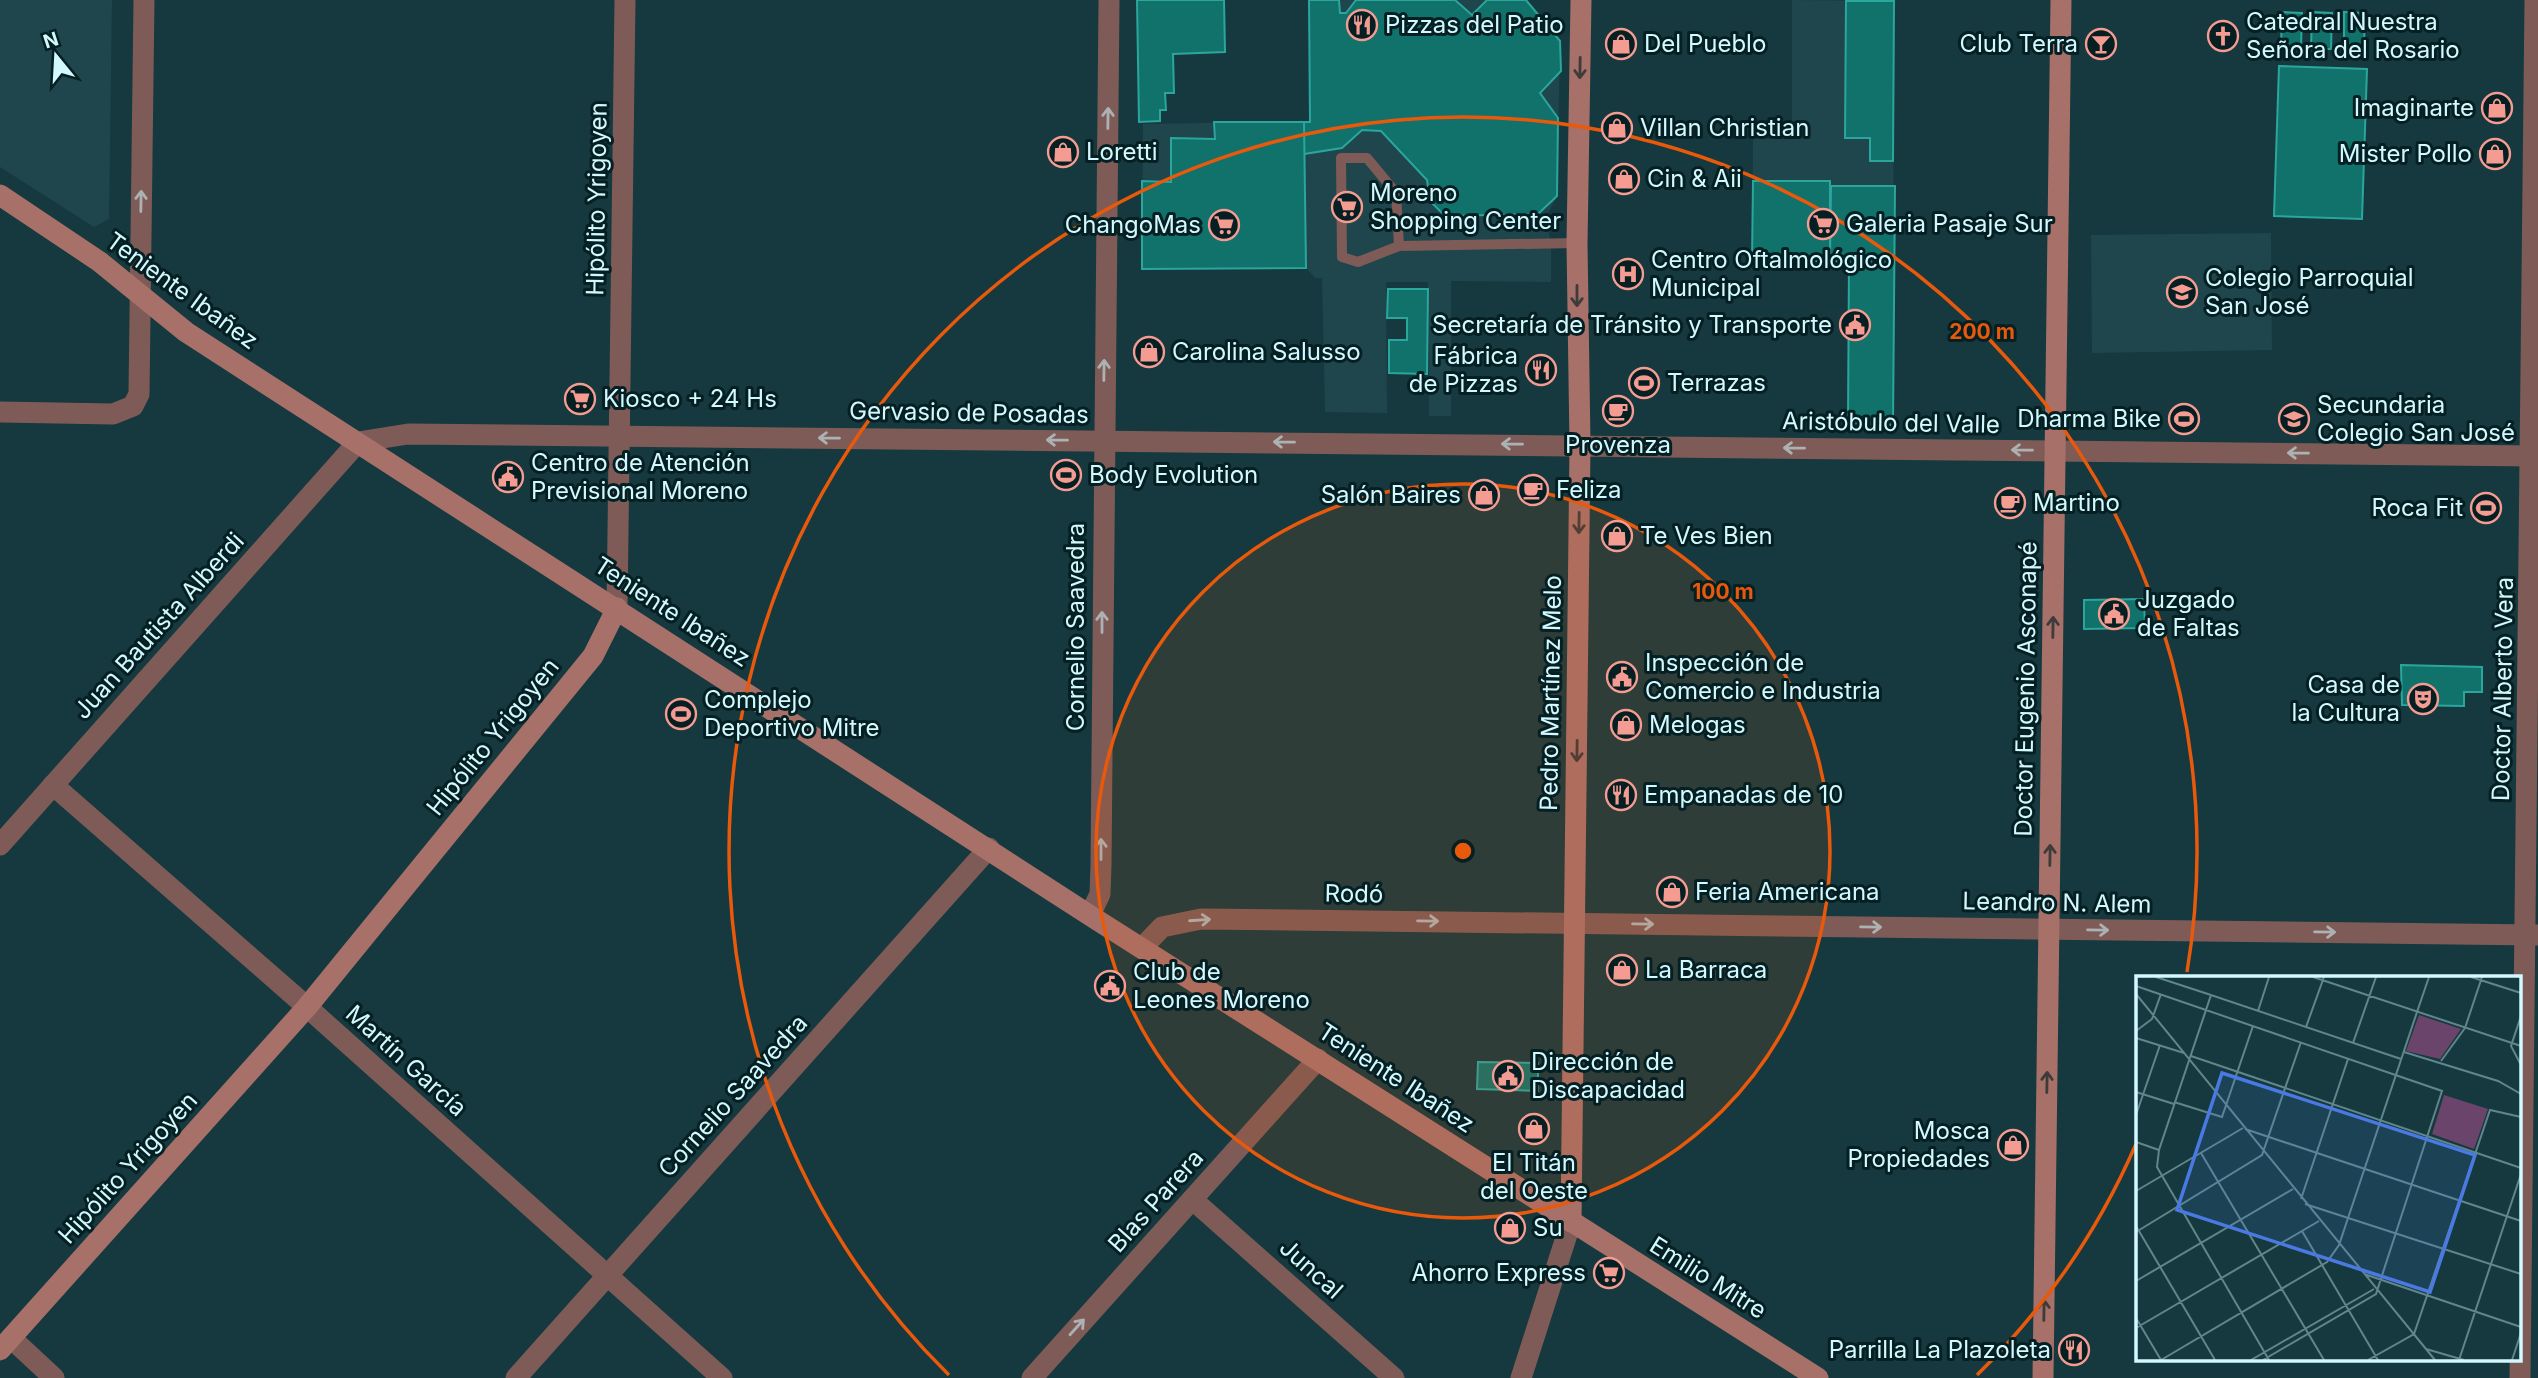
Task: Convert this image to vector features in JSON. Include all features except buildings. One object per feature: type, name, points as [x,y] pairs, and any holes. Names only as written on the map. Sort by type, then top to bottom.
[{"type":"street","points":[[0,412],[113,414],[133,406],[139,394],[144,0]]},
{"type":"street","name":"Hipólito Yrigoyen","points":[[4,1339],[307,1007],[593,656],[617,608],[625,0]]},
{"type":"street","name":"Cornelio Saavedra","points":[[1090,915],[1100,894],[1101,865],[1109,0]]},
{"type":"street","name":"Pedro Martínez Melo","points":[[1521,1378],[1571,1222],[1580,445],[1577,243],[1581,0]]},
{"type":"street","name":"Doctor Eugenio Asconapé","points":[[2043,1378],[2061,0]]},
{"type":"street","name":"Doctor Alberto Vera","points":[[2520,1378],[2532,935],[2535,0]]},
{"type":"street","name":"Teniente Ibañez","points":[[0,195],[100,262],[186,332],[1571,1222]]},
{"type":"street","name":"Gervasio de Posadas","points":[[358,442],[408,433],[1580,445]]},
{"type":"street","name":"Juan Bautista Alberdi","points":[[0,845],[358,442]]},
{"type":"street","name":"Aristóbulo del Valle","points":[[1580,445],[2535,456]]},
{"type":"street","name":"Martín García","points":[[53,785],[307,1007],[722,1378]]},
{"type":"street","name":"Cornelio Saavedra","points":[[516,1378],[989,848]]},
{"type":"street","name":"Rodó","points":[[1142,948],[1162,927],[1201,919],[1575,923]]},
{"type":"street","name":"Leandro N. Alem","points":[[1575,923],[2532,935]]},
{"type":"street","name":"Blas Parera","points":[[1032,1378],[1318,1059]]},
{"type":"street","name":"Juncal","points":[[1193,1200],[1394,1378]]},
{"type":"street","name":"Emilio Mitre","points":[[1571,1222],[1818,1378]]},
{"type":"street","points":[[4,1339],[54,1378]]},
{"type":"lane","points":[[1399,246],[1396,194],[1367,158],[1341,158],[1342,257],[1358,262],[1399,246],[1577,243]]},
{"type":"shaded area","points":[[0,0],[112,0],[109,219],[94,227],[0,167]]},
{"type":"shaded area","name":"Moreno Shopping Center","points":[[1309,0],[1526,0],[1560,41],[1557,196],[1546,218],[1551,243],[1551,282],[1451,281],[1451,416],[1429,416],[1428,282],[1386,282],[1387,413],[1325,412],[1322,278],[1315,278],[1306,268],[1142,269],[1143,124],[1310,121]]},
{"type":"shaded area","name":"Galeria Pasaje Sur","points":[[1792,0],[1894,1],[1893,425],[1848,423],[1848,261],[1752,261],[1753,139],[1792,139]]},
{"type":"shaded area","name":"Colegio Parroquial San José","points":[[2271,233],[2272,350],[2092,353],[2091,235]]},
{"type":"place","name":"Pizzas del Patio","points":[[1362,25]]},
{"type":"place","name":"Catedral Nuestra Señora del Rosario","points":[[2223,36]]},
{"type":"place","name":"Del Pueblo","points":[[1621,44]]},
{"type":"place","name":"Club Terra","points":[[2101,44]]},
{"type":"place","name":"Imaginarte","points":[[2497,108]]},
{"type":"place","name":"Villan Christian","points":[[1617,128]]},
{"type":"place","name":"Loretti","points":[[1063,152]]},
{"type":"place","name":"Mister Pollo","points":[[2495,154]]},
{"type":"place","name":"Cin & Aii","points":[[1624,179]]},
{"type":"place","name":"Moreno Shopping Center","points":[[1347,207]]},
{"type":"place","name":"Galeria Pasaje Sur","points":[[1823,224]]},
{"type":"place","name":"ChangoMas","points":[[1224,225]]},
{"type":"place","name":"Centro Oftalmológico Municipal","points":[[1628,274]]},
{"type":"place","name":"Colegio Parroquial San José","points":[[2182,292]]},
{"type":"place","name":"Secretaría de Tránsito y Transporte","points":[[1855,325]]},
{"type":"place","name":"Carolina Salusso","points":[[1149,352]]},
{"type":"place","name":"Fábrica de Pizzas","points":[[1541,370]]},
{"type":"place","name":"Terrazas","points":[[1644,383]]},
{"type":"place","name":"Kiosco + 24 Hs","points":[[580,399]]},
{"type":"place","name":"Provenza","points":[[1618,411]]},
{"type":"place","name":"Dharma Bike","points":[[2184,419]]},
{"type":"place","name":"Secundaria Colegio San José","points":[[2294,419]]},
{"type":"place","name":"Body Evolution","points":[[1066,475]]},
{"type":"place","name":"Centro de Atención Previsional Moreno","points":[[508,477]]},
{"type":"place","name":"Feliza","points":[[1533,490]]},
{"type":"place","name":"Salón Baires","points":[[1484,495]]},
{"type":"place","name":"Martino","points":[[2010,503]]},
{"type":"place","name":"Roca Fit","points":[[2486,508]]},
{"type":"place","name":"Te Ves Bien","points":[[1617,536]]},
{"type":"place","name":"Juzgado de Faltas","points":[[2114,614]]},
{"type":"place","name":"Inspección de Comercio e Industria","points":[[1622,677]]},
{"type":"place","name":"Casa de la Cultura","points":[[2423,699]]},
{"type":"place","name":"Complejo Deportivo Mitre","points":[[681,714]]},
{"type":"place","name":"Melogas","points":[[1626,725]]},
{"type":"place","name":"Empanadas de 10","points":[[1621,795]]},
{"type":"place","name":"Feria Americana","points":[[1672,892]]},
{"type":"place","name":"La Barraca","points":[[1622,970]]},
{"type":"place","name":"Club de Leones Moreno","points":[[1110,986]]},
{"type":"place","name":"Dirección de Discapacidad","points":[[1508,1076]]},
{"type":"place","name":"El Titán del Oeste","points":[[1534,1129]]},
{"type":"place","name":"Mosca Propiedades","points":[[2013,1145]]},
{"type":"place","name":"Su","points":[[1510,1228]]},
{"type":"place","name":"Ahorro Express","points":[[1609,1273]]},
{"type":"place","name":"Parrilla La Plazoleta","points":[[2074,1350]]}]
